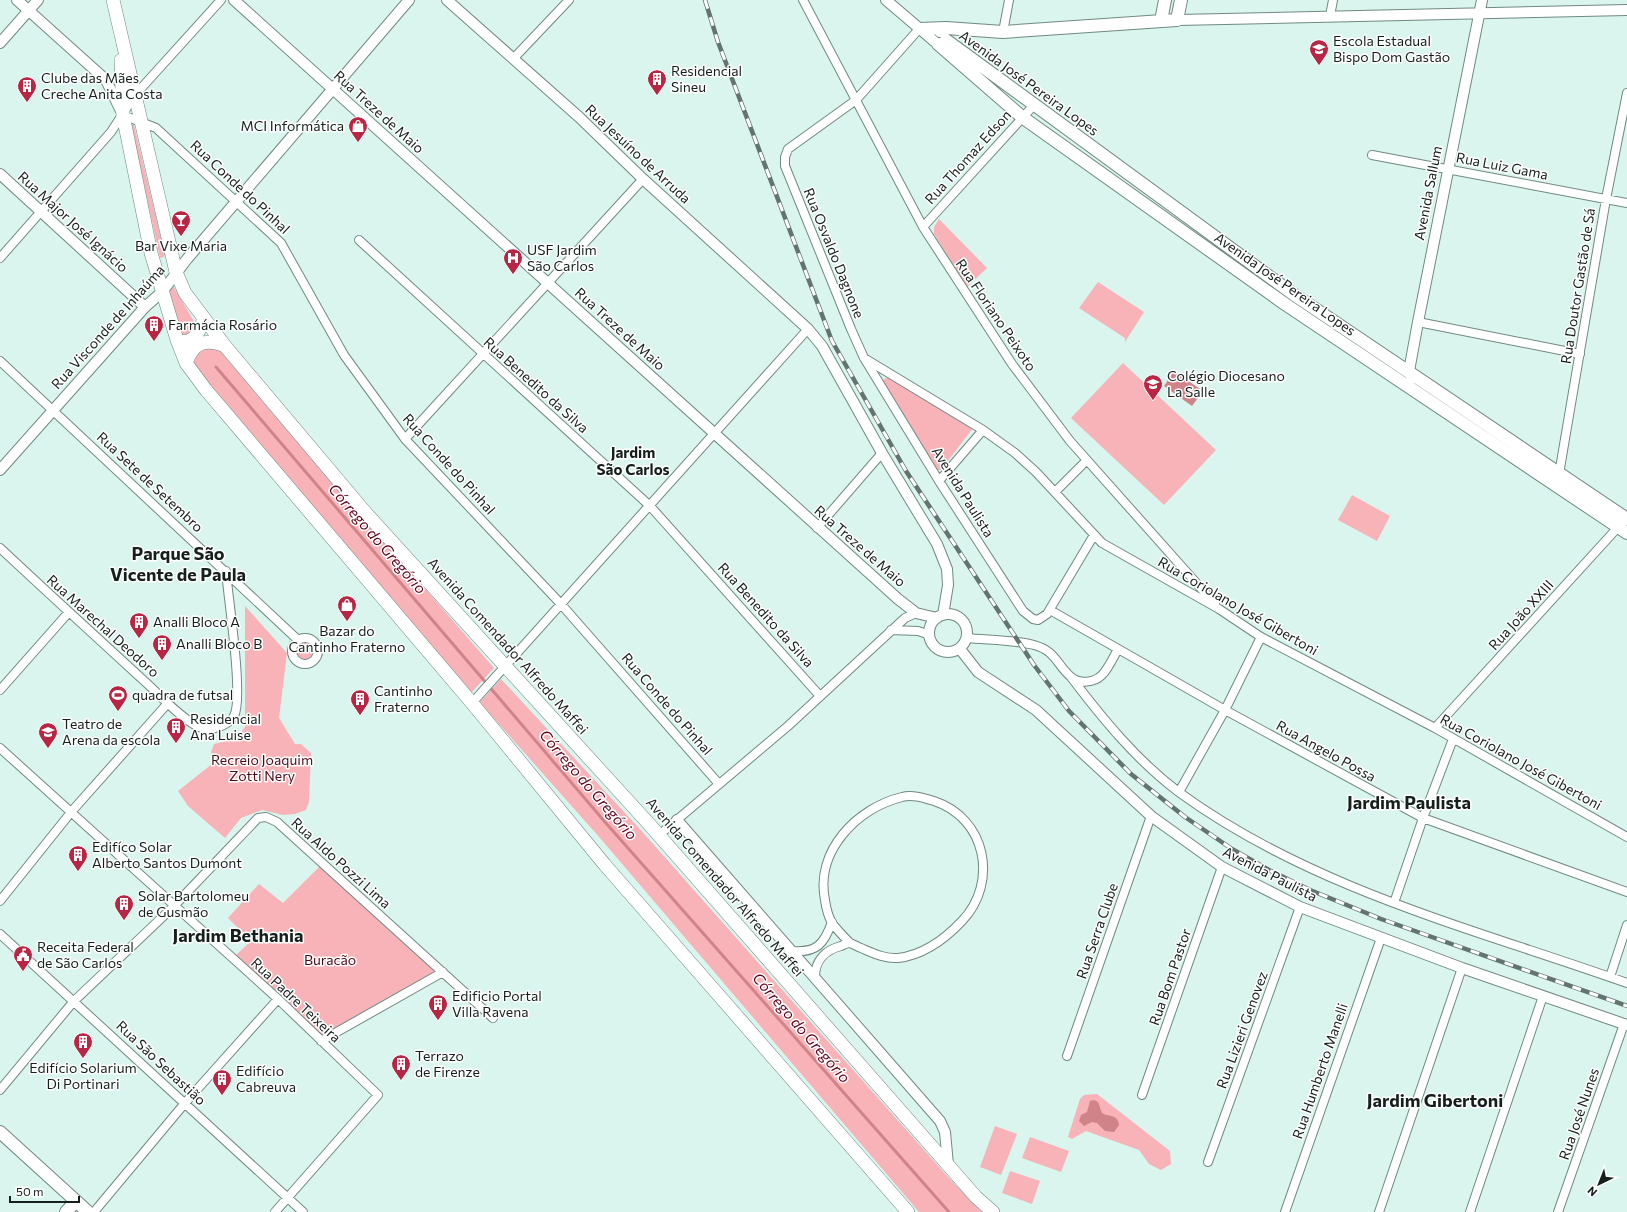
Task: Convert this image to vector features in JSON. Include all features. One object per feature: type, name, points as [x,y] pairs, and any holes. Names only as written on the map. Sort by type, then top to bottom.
[{"type":"main road","name":"Avenida Comendador Alfredo Maffei","points":[[113,0],[176,272],[185,293],[225,346],[365,512],[502,669],[659,836],[948,1165],[976,1196],[993,1212]]},
{"type":"main road","points":[[1161,21],[1165,0]]},
{"type":"main road","points":[[919,29],[942,37],[964,28],[1003,32],[1177,20],[1181,0]]},
{"type":"main road","name":"Avenida Comendador Alfredo Maffei","points":[[120,34],[123,115],[151,253],[177,340],[186,363],[216,402],[476,698],[605,865],[908,1212]]},
{"type":"main road","name":"Avenida José Pereira Lopes","points":[[942,37],[1293,294],[1409,371],[1556,478]]},
{"type":"main road","name":"Avenida José Pereira Lopes","points":[[942,37],[1022,117],[1285,304],[1416,391],[1556,478],[1625,524]]},
{"type":"main road","points":[[1285,304],[1293,294]]},
{"type":"main road","points":[[177,340],[183,342],[193,339],[201,327],[204,319]]},
{"type":"main road","points":[[186,363],[188,356],[196,346],[203,342],[210,341],[225,346]]},
{"type":"main road","points":[[0,1132],[88,1212]]},
{"type":"main road","points":[[66,1212],[76,1201]]},
{"type":"street","points":[[17,0],[106,80],[123,115]]},
{"type":"street","points":[[0,43],[38,0]]},
{"type":"street","points":[[0,258],[111,132],[135,95],[221,0]]},
{"type":"street","name":"Rua Treze de Maio","points":[[234,0],[548,282],[817,528],[916,613],[940,617]]},
{"type":"street","name":"Rua Visconde de Inhaúma","points":[[0,470],[145,307],[162,292],[176,272],[331,88],[408,0]]},
{"type":"street","name":"Rua Jesuíno de Arruda","points":[[447,0],[579,117],[643,179],[808,329]]},
{"type":"street","points":[[513,60],[569,0]]},
{"type":"street","name":"Rua Floriano Peixoto","points":[[803,0],[923,227],[1012,364],[1086,461],[1220,609]]},
{"type":"street","name":"Avenida José Pereira Lopes","points":[[886,0],[919,29],[942,37]]},
{"type":"street","points":[[1003,32],[1009,0]]},
{"type":"street","points":[[1330,16],[1333,0]]},
{"type":"street","name":"Avenida Sallum","points":[[1416,391],[1409,371],[1447,169],[1482,0]]},
{"type":"street","points":[[1177,20],[1278,19],[1330,16],[1627,10]]},
{"type":"street","points":[[856,100],[919,29]]},
{"type":"street","name":"Rua Doutor Gastão de Sá","points":[[1556,478],[1580,354],[1606,199],[1627,93]]},
{"type":"street","name":"Rua Osvaldo Dagnone","points":[[856,100],[788,149],[784,166],[851,330],[864,358]]},
{"type":"street","name":"Rua Thomaz Edson","points":[[923,227],[1034,105]]},
{"type":"street","name":"Rua Conde do Pinhal","points":[[123,115],[156,128],[280,243],[344,355],[405,439],[560,603],[719,784]]},
{"type":"street","name":"Rua Luiz Gama","points":[[1372,155],[1627,203]]},
{"type":"street","name":"Rua Major José Ignácio","points":[[0,174],[145,307]]},
{"type":"street","points":[[405,439],[643,179]]},
{"type":"street","name":"Rua Benedito da Silva","points":[[359,240],[650,506],[820,696]]},
{"type":"street","points":[[1418,322],[1580,354]]},
{"type":"street","points":[[476,698],[808,329],[822,346],[882,453],[937,544],[947,569],[948,585],[940,617],[930,629],[930,635],[935,647],[941,651],[947,652],[960,649],[967,638],[967,631],[962,620],[950,614],[940,617]]},
{"type":"street","name":"Rua Coriolano José Gibertoni","points":[[864,358],[983,430],[1015,453],[1055,492],[1102,543],[1220,609],[1261,637],[1435,728],[1627,837]]},
{"type":"street","name":"Avenida Paulista","points":[[864,358],[939,482],[1023,612],[1033,619],[1038,620],[1043,618],[1050,610]]},
{"type":"street","name":"Rua Sete de Setembro","points":[[0,361],[54,409],[298,640]]},
{"type":"street","points":[[939,482],[983,430]]},
{"type":"street","points":[[817,528],[882,453]]},
{"type":"street","points":[[1055,492],[1086,461]]},
{"type":"street","name":"Rua João XXIII","points":[[1435,728],[1625,524]]},
{"type":"street","points":[[1050,610],[1094,535]]},
{"type":"street","name":"Rua Marechal Deodoro","points":[[0,548],[168,703],[190,722],[200,728],[216,728],[231,720],[235,714],[237,699],[236,667],[226,571]]},
{"type":"street","name":"Rua Angelo Possa","points":[[1050,610],[1225,710],[1423,818],[1627,892]]},
{"type":"street","points":[[0,690],[69,612]]},
{"type":"street","points":[[659,836],[719,784],[770,743],[891,630],[905,618],[916,613]]},
{"type":"street","points":[[891,630],[907,630],[930,635]]},
{"type":"street","points":[[1179,792],[1225,710],[1261,637]]},
{"type":"street","points":[[967,638],[1034,645],[1047,651],[1055,657],[1071,677],[1082,682],[1095,680],[1102,675],[1118,649]]},
{"type":"street","name":"Avenida Paulista","points":[[960,649],[978,672],[1036,710],[1151,816],[1222,867],[1300,907],[1462,968],[1626,1025]]},
{"type":"street","name":"Avenida Paulista","points":[[1071,677],[1106,723],[1179,792],[1213,815],[1285,856],[1329,877],[1394,904],[1627,983]]},
{"type":"street","points":[[0,901],[72,811],[168,703]]},
{"type":"street","points":[[1394,904],[1423,818],[1453,739]]},
{"type":"street","name":"Rua Padre Teixeira","points":[[0,748],[72,811],[174,906],[278,999],[378,1095],[287,1197]]},
{"type":"street","points":[[907,796],[924,798],[940,803],[956,812],[968,823],[982,850],[984,867],[983,882],[972,910],[963,921],[938,942],[924,951],[910,956],[897,958],[882,956],[850,943],[832,922],[823,894],[823,879],[828,856],[838,839],[869,811],[885,801],[907,796]]},
{"type":"street","name":"Rua Serra Clube","points":[[1067,1056],[1151,816]]},
{"type":"street","name":"Rua Aldo Pozzi Lima","points":[[0,1090],[74,1001],[174,906],[258,818],[266,818],[277,822],[493,1018]]},
{"type":"street","points":[[677,820],[940,1121],[945,1132],[948,1165]]},
{"type":"street","name":"Rua Bom Pastor","points":[[1142,1095],[1222,867]]},
{"type":"street","name":"Rua Lizieri Genovez","points":[[1208,1162],[1300,907]]},
{"type":"street","points":[[792,951],[802,952],[818,946],[826,939],[832,922]]},
{"type":"street","points":[[1610,977],[1627,925]]},
{"type":"street","name":"Rua São Sebastião","points":[[0,934],[303,1212]]},
{"type":"street","name":"Rua Humberto Manelli","points":[[1285,1212],[1381,938]]},
{"type":"street","points":[[815,978],[815,968],[824,953],[833,947],[850,943]]},
{"type":"street","points":[[1379,1212],[1462,968]]},
{"type":"street","points":[[321,1041],[443,972]]},
{"type":"street","points":[[1470,1212],[1543,996]]},
{"type":"street","points":[[94,1212],[185,1103],[278,999]]},
{"type":"street","name":"Rua José Nunes","points":[[1558,1212],[1626,1025]]},
{"type":"street","points":[[274,1212],[287,1197]]},
{"type":"green space","points":[[131,124],[134,125],[165,255],[164,257],[160,258]]},
{"type":"green space","points":[[939,219],[987,268],[967,287],[934,234],[934,227]]},
{"type":"green space","points":[[1098,282],[1144,312],[1125,342],[1125,338],[1079,308]]},
{"type":"green space","points":[[173,286],[195,323],[194,333],[182,337],[168,291]]},
{"type":"green space","points":[[217,347],[286,429],[494,668],[472,692],[470,693],[194,368],[193,356],[200,348]]},
{"type":"green space","points":[[1123,363],[1216,450],[1164,505],[1071,418]]},
{"type":"green space","points":[[889,377],[973,428],[941,470],[938,470],[936,467],[883,383],[884,379]]},
{"type":"green space","points":[[1352,495],[1390,516],[1377,541],[1338,520]]},
{"type":"green space","name":"Recreio Joaquim Zotti Nery","points":[[245,606],[287,653],[279,718],[295,744],[301,744],[311,753],[309,802],[306,810],[295,814],[283,815],[262,810],[241,818],[225,838],[188,806],[178,791],[217,760],[211,752],[214,744],[235,737],[245,727]]},
{"type":"green space","points":[[305,640],[313,643],[316,651],[313,659],[305,662],[297,659],[294,651],[297,643]]},
{"type":"green space","points":[[501,679],[639,828],[948,1177],[982,1212],[919,1212],[600,838],[482,705],[480,702]]},
{"type":"green space","name":"Buracão","points":[[320,866],[437,971],[321,1037],[235,956],[251,941],[228,918],[259,884],[283,903]]},
{"type":"green space","points":[[1097,1094],[1170,1151],[1171,1164],[1161,1170],[1149,1164],[1139,1150],[1086,1131],[1072,1139],[1068,1137],[1080,1099],[1084,1095]]},
{"type":"green space","points":[[995,1126],[1017,1134],[1001,1175],[980,1167]]},
{"type":"green space","points":[[1030,1137],[1069,1151],[1061,1172],[1022,1158]]},
{"type":"green space","points":[[1010,1171],[1040,1181],[1032,1204],[1002,1193]]},
{"type":"shaded area","points":[[1174,371],[1203,391],[1192,406],[1164,386]]},
{"type":"shaded area","points":[[1094,1100],[1098,1102],[1102,1113],[1113,1116],[1117,1119],[1119,1125],[1114,1132],[1105,1131],[1097,1123],[1092,1122],[1084,1126],[1079,1121],[1081,1115],[1087,1112],[1090,1101]]},
{"type":"waterway","name":"Córrego do Gregório","points":[[216,367],[605,822],[949,1212]]},
{"type":"railway","points":[[705,0],[718,42],[832,341],[906,471],[1034,665],[1069,711],[1131,774],[1185,817],[1232,849],[1269,870],[1310,890],[1381,919],[1627,1006]]},
{"type":"place","name":"Escola Estadual Bispo Dom Gastão","points":[[1319,66]]},
{"type":"place","name":"Residencial Sineu","points":[[657,96]]},
{"type":"place","name":"Clube das Mães Creche Anita Costa","points":[[27,103]]},
{"type":"place","name":"MCI Informática","points":[[358,143]]},
{"type":"place","name":"Bar Vixe Maria","points":[[181,237]]},
{"type":"place","name":"USF Jardim São Carlos","points":[[513,275]]},
{"type":"place","name":"Farmácia Rosário","points":[[154,342]]},
{"type":"place","name":"Colégio Diocesano La Salle","points":[[1153,401]]},
{"type":"place","name":"Bazar do Cantinho Fraterno","points":[[347,622]]},
{"type":"place","name":"Analli Bloco A","points":[[139,639]]},
{"type":"place","name":"Analli Bloco B","points":[[162,661]]},
{"type":"place","name":"quadra de futsal","points":[[118,712]]},
{"type":"place","name":"Cantinho Fraterno","points":[[360,716]]},
{"type":"place","name":"Residencial Ana Luise","points":[[176,744]]},
{"type":"place","name":"Teatro de Arena da escola","points":[[48,749]]},
{"type":"place","name":"Edifíco Solar Alberto Santos Dumont","points":[[78,872]]},
{"type":"place","name":"Solar Bartolomeu de Gusmão","points":[[124,921]]},
{"type":"place","name":"Receita Federal de São Carlos","points":[[23,972]]},
{"type":"place","name":"Edificio Portal Villa Ravena","points":[[438,1021]]},
{"type":"place","name":"Edifício Solarium Di Portinari","points":[[83,1059]]},
{"type":"place","name":"Terrazo de Firenze","points":[[401,1081]]},
{"type":"place","name":"Edifício Cabreuva","points":[[222,1096]]},
{"type":"district","name":"Jardim São Carlos","points":[[633,462]]},
{"type":"district","name":"Parque São Vicente de Paula","points":[[178,564]]},
{"type":"district","name":"Jardim Paulista","points":[[1409,803]]},
{"type":"district","name":"Jardim Bethania","points":[[238,936]]},
{"type":"district","name":"Jardim Gibertoni","points":[[1435,1101]]}]
